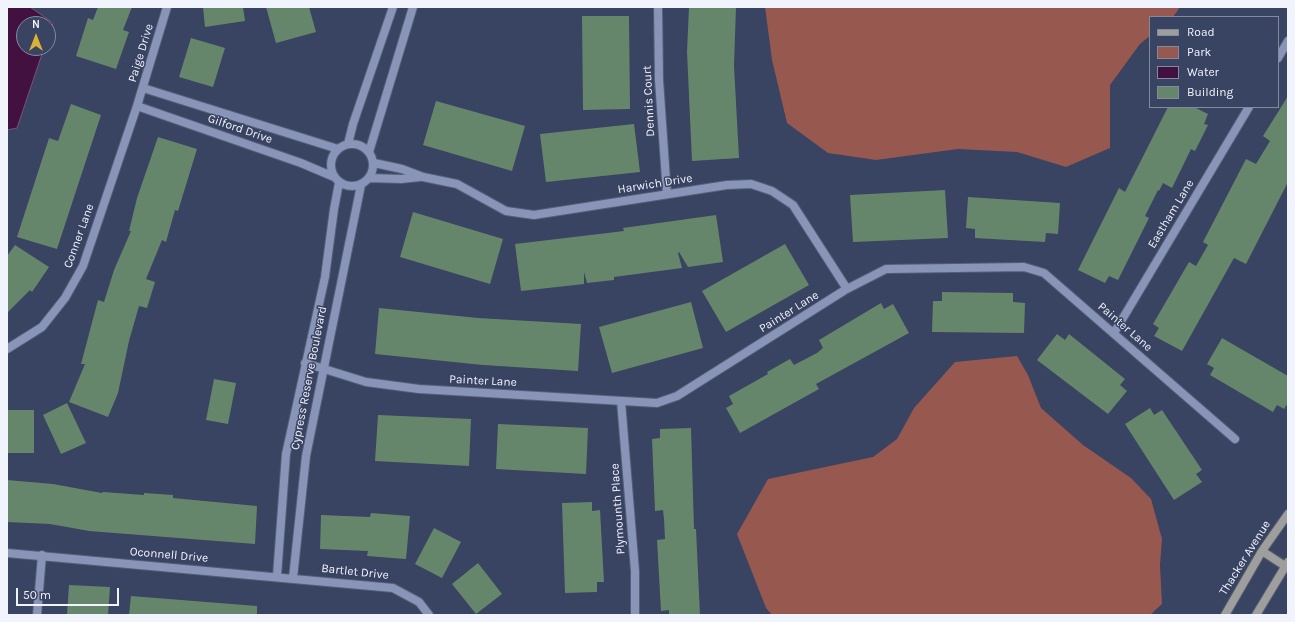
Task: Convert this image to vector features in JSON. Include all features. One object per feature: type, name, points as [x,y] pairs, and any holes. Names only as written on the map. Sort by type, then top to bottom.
[{"type":"street","name":"Paige Drive","points":[[137,106],[167,7]]},
{"type":"street","points":[[348,144],[353,124],[393,7]]},
{"type":"street","points":[[369,152],[413,7]]},
{"type":"street","name":"Dennis Court","points":[[658,7],[659,80],[667,194]]},
{"type":"street","points":[[1279,56],[1288,41]]},
{"type":"street","name":"Gilford Drive","points":[[143,88],[338,149]]},
{"type":"street","name":"Gilford Drive","points":[[137,106],[301,163],[336,180]]},
{"type":"street","name":"Conner Lane","points":[[7,349],[42,327],[65,298],[83,266],[137,106]]},
{"type":"street","name":"Eastham Lane","points":[[1114,333],[1248,108]]},
{"type":"street","points":[[348,144],[360,145],[369,152],[374,163],[370,178],[361,185],[346,186],[336,180],[330,167],[332,157],[338,149],[348,144]]},
{"type":"street","name":"Harwich Drive","points":[[374,163],[402,169],[423,177],[457,184],[506,211],[534,215],[727,184],[751,184],[772,191],[794,205],[847,289]]},
{"type":"street","name":"Harwich Drive","points":[[370,178],[401,179],[423,177]]},
{"type":"street","name":"Cypress Reserve Boulevard","points":[[276,576],[286,454],[325,277],[334,209],[336,180]]},
{"type":"street","name":"Cypress Reserve Boulevard","points":[[293,578],[306,456],[322,369],[361,185]]},
{"type":"street","name":"Painter Lane","points":[[305,363],[366,382],[419,389],[657,403],[676,396],[847,289],[886,268],[1024,267],[1044,273],[1235,439]]},
{"type":"street","name":"Plymounth Place","points":[[621,401],[635,571],[635,615]]},
{"type":"street","name":"Thacker Avenue","points":[[1225,615],[1262,551],[1288,514]]},
{"type":"street","points":[[1256,615],[1287,565],[1262,551]]},
{"type":"street","name":"Oconnell Drive","points":[[7,553],[293,578]]},
{"type":"street","points":[[37,615],[42,555]]},
{"type":"street","name":"Bartlet Drive","points":[[293,578],[393,588],[419,602],[429,615]]},
{"type":"green space","points":[[765,7],[1180,7],[1174,16],[1149,16],[1149,37],[1140,44],[1110,85],[1110,148],[1066,167],[1017,152],[958,149],[876,160],[828,153],[787,123],[772,60]]},
{"type":"green space","points":[[1017,356],[1028,375],[1041,408],[1083,445],[1131,478],[1151,499],[1162,539],[1160,565],[1162,604],[1150,615],[772,615],[766,608],[737,534],[768,479],[873,457],[897,439],[914,408],[955,362]]},
{"type":"water","points":[[7,7],[30,7],[43,16],[16,16],[16,56],[41,56],[17,128],[7,130]]},
{"type":"building","points":[[98,7],[132,7],[123,30],[129,32],[116,69],[76,56],[88,18],[93,20]]},
{"type":"building","points":[[203,7],[243,7],[245,21],[205,27]]},
{"type":"building","points":[[266,7],[309,7],[316,32],[276,43]]},
{"type":"building","points":[[689,7],[736,7],[734,66],[739,158],[692,161],[687,52]]},
{"type":"building","points":[[582,16],[629,16],[630,109],[583,110]]},
{"type":"building","points":[[191,38],[225,48],[213,87],[179,77]]},
{"type":"building","points":[[1288,96],[1288,182],[1246,264],[1234,258],[1182,351],[1154,336],[1159,328],[1153,324],[1189,262],[1196,266],[1208,245],[1203,242],[1246,159],[1256,164],[1270,141],[1263,136]]},
{"type":"building","points":[[436,101],[525,126],[512,171],[423,145]]},
{"type":"building","points":[[71,104],[101,115],[57,249],[17,237],[49,138],[58,141]]},
{"type":"building","points":[[1167,108],[1196,108],[1208,114],[1204,124],[1208,125],[1195,151],[1191,149],[1172,188],[1163,183],[1159,191],[1158,190],[1145,216],[1149,218],[1118,280],[1109,276],[1105,283],[1078,270],[1119,188],[1125,192]]},
{"type":"building","points":[[634,124],[640,172],[546,182],[540,134]]},
{"type":"building","points":[[158,137],[197,149],[178,211],[175,210],[166,242],[162,240],[146,279],[155,282],[147,308],[139,306],[129,341],[118,393],[108,417],[69,402],[85,364],[81,364],[98,300],[104,302],[114,270],[131,231],[129,231],[137,198]]},
{"type":"building","points":[[945,190],[948,238],[853,242],[850,195]]},
{"type":"building","points":[[968,197],[1060,203],[1058,234],[1046,233],[1045,242],[975,238],[975,229],[966,228]]},
{"type":"building","points":[[413,212],[503,239],[490,284],[400,257]]},
{"type":"building","points":[[716,215],[723,262],[688,267],[679,252],[682,268],[614,277],[614,280],[587,283],[584,272],[584,284],[521,291],[515,244],[624,231],[623,228]]},
{"type":"building","points":[[785,244],[809,285],[726,332],[702,291]]},
{"type":"building","points":[[15,245],[49,267],[32,292],[30,290],[7,313],[7,256]]},
{"type":"building","points":[[942,292],[1013,293],[1013,302],[1025,303],[1024,333],[932,332],[933,301],[942,301]]},
{"type":"building","points":[[691,302],[703,348],[612,373],[599,327]]},
{"type":"building","points":[[881,303],[884,309],[893,304],[909,333],[816,384],[819,389],[740,433],[726,408],[733,404],[729,396],[768,374],[767,372],[790,359],[794,365],[817,353],[823,348],[819,340]]},
{"type":"building","points":[[379,308],[478,318],[581,324],[578,371],[483,365],[375,354]]},
{"type":"building","points":[[1057,334],[1065,340],[1069,334],[1125,379],[1120,385],[1127,391],[1108,414],[1037,360]]},
{"type":"building","points":[[1222,338],[1288,376],[1288,403],[1284,409],[1277,405],[1273,412],[1210,375],[1214,368],[1207,364]]},
{"type":"building","points":[[214,379],[236,383],[228,424],[206,420]]},
{"type":"building","points":[[67,403],[86,443],[61,454],[43,415]]},
{"type":"building","points":[[1150,408],[1154,415],[1162,410],[1202,470],[1196,474],[1202,482],[1174,500],[1125,424]]},
{"type":"building","points":[[7,410],[34,410],[34,453],[7,453]]},
{"type":"building","points":[[378,415],[471,419],[469,466],[375,461]]},
{"type":"building","points":[[498,424],[588,428],[586,474],[496,469]]},
{"type":"building","points":[[691,428],[694,529],[696,529],[700,615],[669,615],[669,610],[661,611],[657,540],[665,539],[664,519],[663,510],[655,511],[652,439],[660,438],[660,429]]},
{"type":"building","points":[[7,480],[53,484],[102,493],[173,495],[173,498],[257,506],[255,544],[89,531],[50,524],[7,522]]},
{"type":"building","points":[[592,502],[592,511],[600,510],[604,582],[597,582],[597,592],[565,593],[562,503]]},
{"type":"building","points":[[371,513],[410,516],[406,559],[367,556],[368,551],[320,549],[321,515],[370,517]]},
{"type":"building","points":[[434,528],[461,542],[442,578],[415,564]]},
{"type":"building","points":[[478,563],[502,594],[476,614],[452,584]]},
{"type":"building","points":[[69,585],[110,587],[108,615],[67,615]]},
{"type":"building","points":[[131,596],[257,606],[257,615],[129,615]]}]
